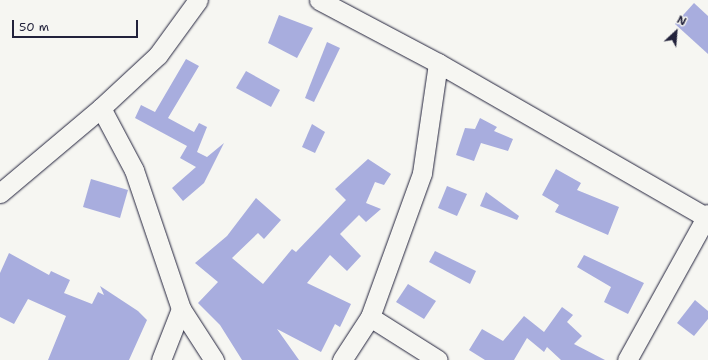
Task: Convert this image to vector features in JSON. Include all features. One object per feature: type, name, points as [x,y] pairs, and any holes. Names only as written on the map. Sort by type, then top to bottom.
[{"type":"street","points":[[0,194],[102,108],[158,55],[198,0]]},
{"type":"street","points":[[320,0],[438,63],[707,216],[630,359]]},
{"type":"street","points":[[342,360],[370,317],[422,173],[438,63]]},
{"type":"street","points":[[102,108],[134,170],[181,309],[214,360]]},
{"type":"street","points":[[161,360],[181,309]]},
{"type":"street","points":[[370,317],[438,360]]},
{"type":"building","points":[[694,3],[708,16],[708,54],[675,24]]},
{"type":"building","points":[[279,15],[313,28],[297,58],[268,43]]},
{"type":"building","points":[[327,42],[340,48],[314,102],[305,98]]},
{"type":"building","points":[[186,59],[199,66],[168,118],[194,132],[199,123],[207,127],[197,152],[207,157],[224,143],[204,183],[183,201],[172,188],[196,167],[180,158],[187,146],[135,118],[141,105],[155,112]]},
{"type":"building","points":[[246,71],[280,90],[271,107],[236,88]]},
{"type":"building","points":[[480,118],[497,127],[494,131],[513,139],[508,151],[481,143],[474,161],[456,155],[465,128],[475,129]]},
{"type":"building","points":[[312,124],[325,132],[315,153],[302,147]]},
{"type":"building","points":[[368,159],[391,174],[384,185],[375,182],[366,203],[381,209],[366,222],[359,215],[340,234],[361,256],[347,271],[330,255],[307,283],[351,304],[340,327],[335,324],[321,352],[277,329],[299,360],[242,360],[220,325],[198,303],[218,282],[195,263],[227,236],[256,198],[281,220],[264,239],[258,233],[232,258],[263,284],[292,249],[296,252],[346,200],[335,189]]},
{"type":"building","points":[[556,169],[581,183],[577,190],[619,207],[608,235],[555,212],[559,205],[542,195]]},
{"type":"building","points":[[91,179],[128,190],[120,218],[83,207]]},
{"type":"building","points":[[447,186],[467,194],[457,216],[438,208]]},
{"type":"building","points":[[486,192],[519,216],[517,220],[480,206]]},
{"type":"building","points":[[435,251],[476,271],[470,284],[429,262]]},
{"type":"building","points":[[9,253],[49,275],[51,271],[70,280],[64,293],[92,304],[98,292],[104,295],[100,286],[138,311],[147,320],[129,360],[48,360],[66,316],[28,299],[14,324],[0,317],[0,273]]},
{"type":"building","points":[[584,255],[644,283],[628,314],[604,302],[611,287],[577,267]]},
{"type":"building","points":[[408,284],[436,301],[424,319],[396,302]]},
{"type":"building","points":[[695,300],[708,311],[708,319],[694,336],[677,323]]},
{"type":"building","points":[[562,307],[573,315],[567,322],[582,336],[574,344],[605,360],[561,360],[547,347],[544,352],[527,338],[514,360],[485,360],[469,350],[482,329],[503,341],[524,316],[544,332]]}]
